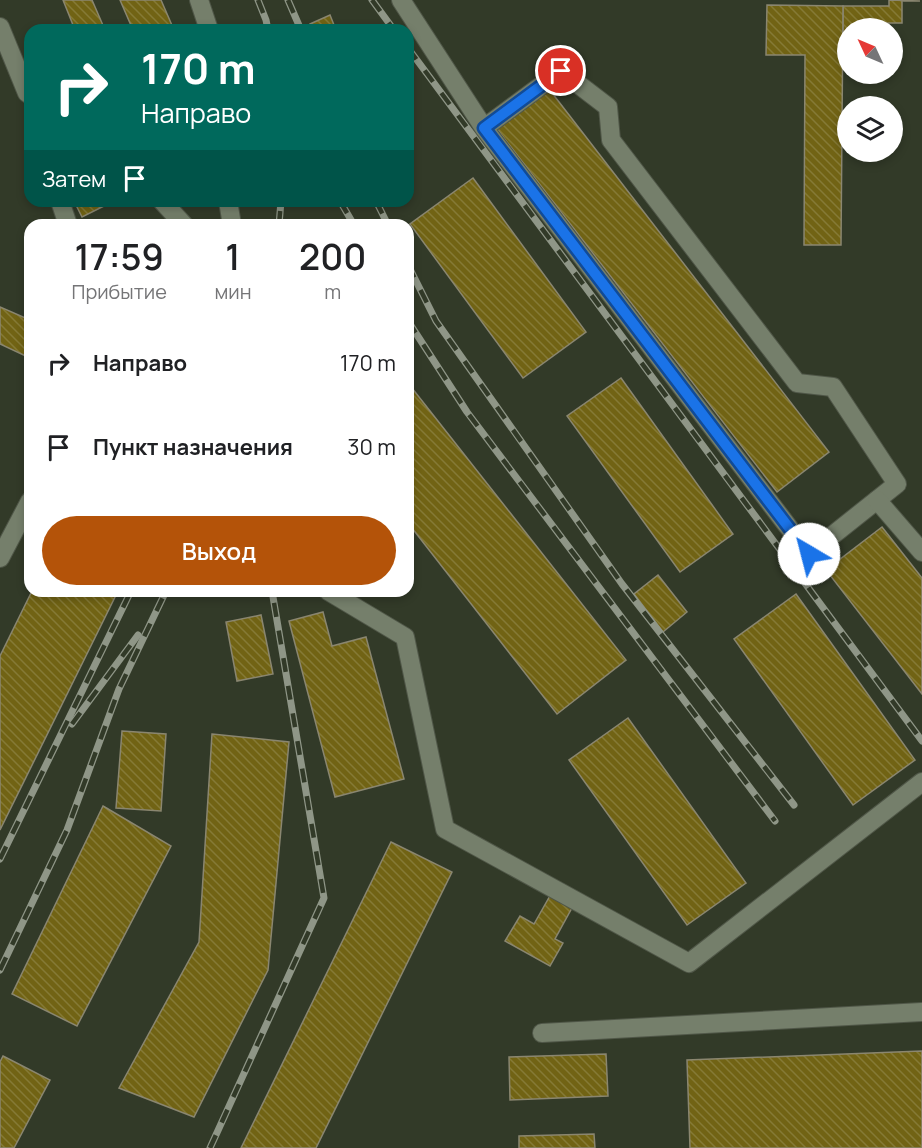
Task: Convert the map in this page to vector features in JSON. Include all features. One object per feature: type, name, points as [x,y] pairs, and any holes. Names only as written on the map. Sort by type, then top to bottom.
[{"type":"lane","points":[[199,0],[207,24]]},
{"type":"lane","points":[[401,0],[484,128],[809,554],[897,484],[833,387],[797,383],[611,140],[608,107],[561,71],[484,128]]},
{"type":"lane","points":[[0,27],[24,85]]},
{"type":"lane","points":[[168,207],[178,219]]},
{"type":"lane","points":[[877,500],[922,552]]},
{"type":"lane","points":[[0,558],[24,512]]},
{"type":"lane","points":[[338,597],[405,637],[446,829],[689,963],[922,782]]},
{"type":"lane","points":[[542,1033],[922,1012]]},
{"type":"building","points":[[63,0],[92,0],[102,24],[73,24]]},
{"type":"building","points":[[120,0],[161,0],[171,24],[130,24]]},
{"type":"building","points":[[889,0],[920,1],[902,1],[902,18],[843,18],[843,6],[889,6]]},
{"type":"building","points":[[767,5],[843,6],[843,18],[837,18],[837,84],[842,84],[842,96],[837,96],[837,162],[842,162],[841,245],[804,245],[805,55],[766,55]]},
{"type":"building","points":[[330,15],[334,24],[310,24]]},
{"type":"building","points":[[549,89],[829,452],[777,492],[497,129]]},
{"type":"building","points":[[473,178],[586,332],[523,378],[414,229],[414,221]]},
{"type":"building","points":[[77,207],[102,207],[82,217]]},
{"type":"building","points":[[0,307],[24,317],[24,355],[0,344]]},
{"type":"building","points":[[621,378],[733,534],[680,572],[567,416]]},
{"type":"building","points":[[414,391],[626,660],[557,714],[414,531]]},
{"type":"building","points":[[882,527],[922,578],[922,694],[826,570]]},
{"type":"building","points":[[658,575],[687,612],[663,632],[634,594]]},
{"type":"building","points":[[796,594],[915,760],[853,805],[734,639]]},
{"type":"building","points":[[29,597],[115,597],[0,830],[0,656]]},
{"type":"building","points":[[323,612],[332,646],[366,637],[404,779],[335,797],[289,621]]},
{"type":"building","points":[[261,615],[273,674],[237,681],[226,622]]},
{"type":"building","points":[[628,718],[746,883],[687,925],[569,760]]},
{"type":"building","points":[[122,731],[166,734],[161,811],[116,808]]},
{"type":"building","points":[[212,734],[289,742],[268,970],[194,1117],[119,1088],[199,942]]},
{"type":"building","points":[[103,806],[171,846],[77,1026],[12,994]]},
{"type":"building","points":[[391,842],[452,872],[316,1148],[241,1148]]},
{"type":"building","points":[[551,894],[573,906],[555,939],[563,943],[550,966],[505,941],[520,916],[534,924]]},
{"type":"building","points":[[922,1051],[922,1148],[690,1148],[687,1060]]},
{"type":"building","points":[[606,1054],[608,1096],[510,1100],[509,1057]]},
{"type":"building","points":[[3,1056],[50,1080],[14,1148],[0,1148],[0,1062]]},
{"type":"building","points":[[594,1134],[595,1148],[519,1148],[519,1136]]},
{"type":"railway","points":[[258,0],[267,24]]},
{"type":"railway","points":[[288,0],[298,24]]},
{"type":"railway","points":[[372,0],[390,24]]},
{"type":"railway","points":[[414,56],[922,741]]},
{"type":"railway","points":[[280,207],[280,219]]},
{"type":"railway","points":[[344,207],[350,219]]},
{"type":"railway","points":[[379,207],[385,219]]},
{"type":"railway","points":[[414,277],[436,321],[622,584],[794,805]]},
{"type":"railway","points":[[414,330],[467,412],[775,821]]},
{"type":"railway","points":[[0,859],[128,597]]},
{"type":"railway","points":[[0,970],[67,830],[119,689],[163,597]]},
{"type":"railway","points":[[210,1148],[324,898],[273,597]]},
{"type":"railway","points":[[72,724],[138,635]]},
{"type":"route","points":[[561,71],[484,128],[809,554]]}]
